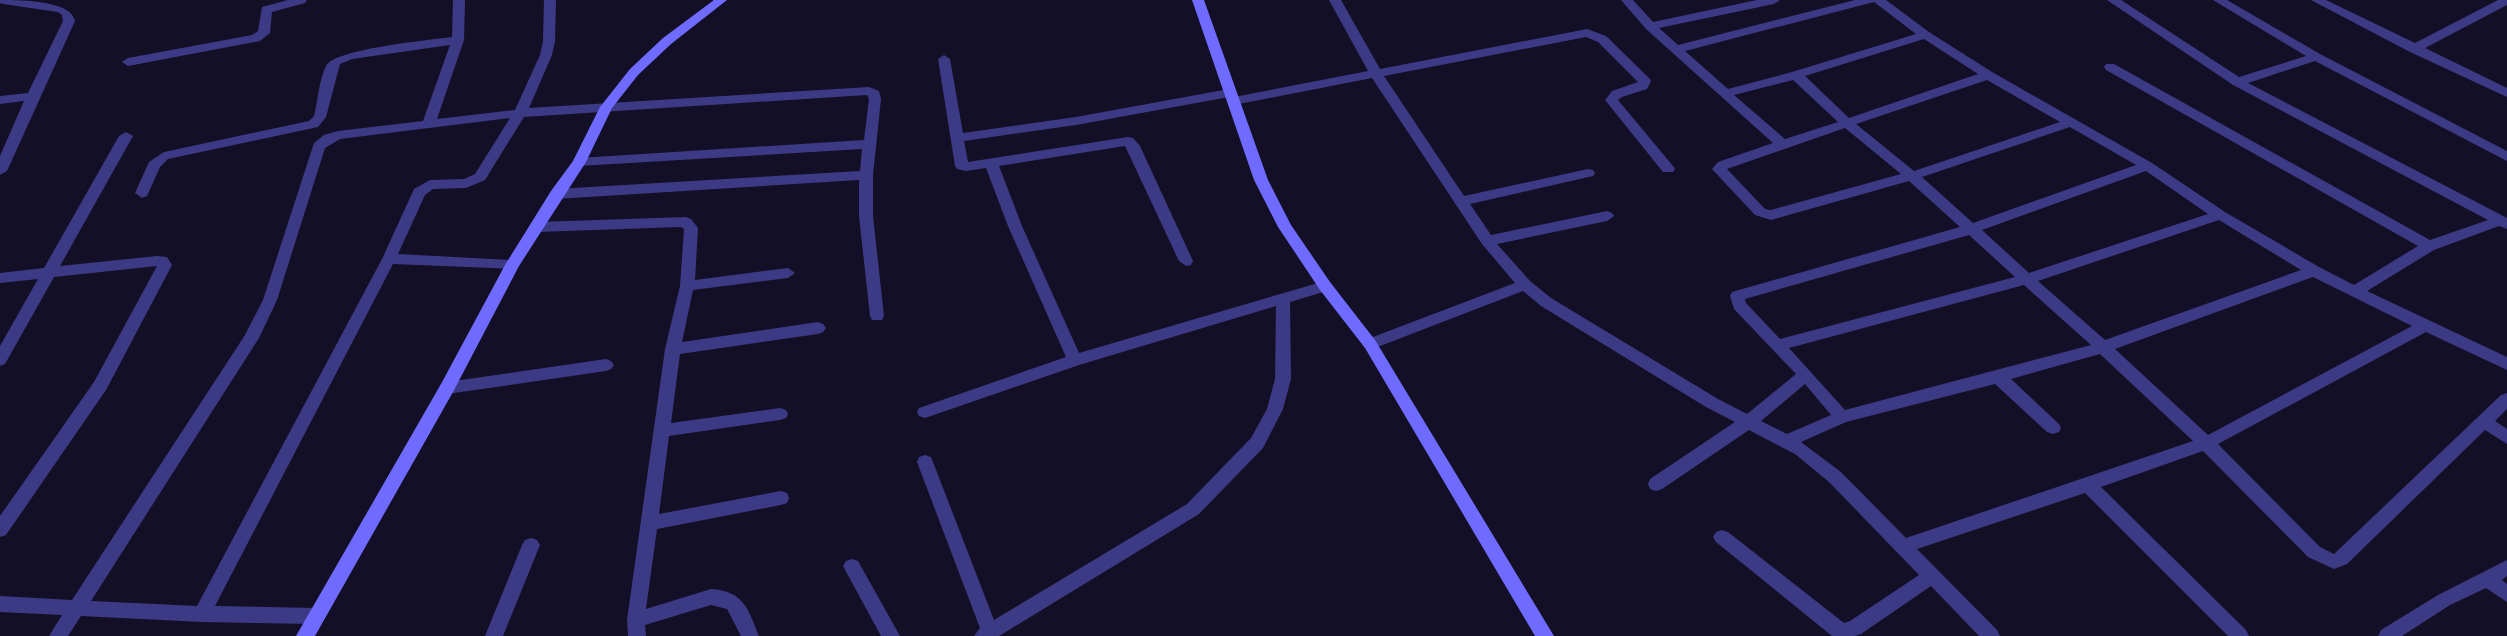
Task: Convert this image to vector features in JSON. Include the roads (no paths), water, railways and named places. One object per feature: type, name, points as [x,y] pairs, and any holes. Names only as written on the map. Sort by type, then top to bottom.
[{"type":"street","points":[[0,171],[70,19],[61,9],[3,0]]},
{"type":"street","points":[[128,62],[256,38],[264,33],[266,10],[301,0]]},
{"type":"street","points":[[429,123],[458,40],[459,0]]},
{"type":"street","points":[[202,614],[389,259],[419,192],[430,185],[466,183],[480,177],[520,113],[546,55],[549,41],[550,0]]},
{"type":"street","points":[[305,636],[447,388],[512,265],[556,194],[579,162],[606,107],[634,72],[667,41],[721,0]]},
{"type":"street","points":[[1198,0],[1261,180],[1285,227],[1325,286],[1370,344],[1545,636]]},
{"type":"street","points":[[1335,0],[1376,74],[1487,241],[1525,285],[1546,302],[1712,404],[1787,441],[1813,457],[1991,636]]},
{"type":"street","points":[[1627,0],[1650,26],[1784,146]]},
{"type":"street","points":[[1650,26],[1774,0]]},
{"type":"street","points":[[1677,49],[1869,0]]},
{"type":"street","points":[[1878,0],[1988,75],[2147,166],[2220,215],[2314,271],[2507,364]]},
{"type":"street","points":[[2113,0],[2237,82],[2503,222]]},
{"type":"street","points":[[2219,0],[2316,57],[2507,157]]},
{"type":"street","points":[[2317,0],[2507,93]]},
{"type":"street","points":[[2414,48],[2507,0]]},
{"type":"street","points":[[958,138],[1376,74],[1580,34],[1595,35],[1602,39],[1645,81],[1643,86],[1617,94],[1611,100],[1668,169]]},
{"type":"street","points":[[1726,93],[1796,75],[1925,34]]},
{"type":"street","points":[[142,193],[154,165],[164,156],[313,124],[320,117],[332,66],[336,61],[350,56],[458,40]]},
{"type":"street","points":[[2237,82],[2316,57]]},
{"type":"street","points":[[944,60],[963,167],[1128,141],[1186,261]]},
{"type":"street","points":[[2110,67],[2429,246]]},
{"type":"street","points":[[1796,75],[1848,124],[1912,176],[2103,347],[2205,443],[2314,552],[2334,562],[2341,559],[2507,399]]},
{"type":"street","points":[[1988,75],[1723,165],[1719,169],[1760,212],[1767,215],[1912,176],[2070,123]]},
{"type":"street","points":[[58,636],[251,338],[270,300],[319,146],[328,138],[429,123],[520,113],[869,91],[874,94],[874,99],[868,144],[866,216],[877,316]]},
{"type":"street","points":[[0,100],[33,96]]},
{"type":"street","points":[[0,360],[126,136]]},
{"type":"street","points":[[579,162],[868,144]]},
{"type":"street","points":[[988,163],[992,165],[1015,225],[1075,360]]},
{"type":"street","points":[[1842,417],[1806,375],[1739,305],[1737,296],[1971,229],[2147,166]]},
{"type":"street","points":[[1462,201],[1588,173]]},
{"type":"street","points":[[556,194],[866,175]]},
{"type":"street","points":[[1778,345],[2027,279],[2220,215]]},
{"type":"street","points":[[1487,241],[1607,216]]},
{"type":"street","points":[[537,227],[686,222],[692,228],[687,286],[673,349],[637,628],[711,597],[720,597],[729,599],[737,606],[750,636]]},
{"type":"street","points":[[2355,292],[2429,246],[2503,222]]},
{"type":"street","points":[[389,259],[512,265]]},
{"type":"street","points":[[0,278],[157,261],[162,261],[165,265],[100,386],[0,530]]},
{"type":"street","points":[[1787,441],[1842,417],[2103,347],[2314,271]]},
{"type":"street","points":[[687,286],[788,273]]},
{"type":"street","points":[[1370,344],[1525,285]]},
{"type":"street","points":[[925,412],[1075,360],[1325,286]]},
{"type":"street","points":[[925,462],[987,634],[1193,509],[1257,443],[1275,409],[1283,379],[1283,299]]},
{"type":"street","points":[[1903,546],[2088,485],[2205,443],[2426,325]]},
{"type":"street","points":[[673,349],[818,328]]},
{"type":"street","points":[[447,388],[606,365]]},
{"type":"street","points":[[1656,484],[1748,422],[1806,375]]},
{"type":"street","points":[[1998,377],[2053,428]]},
{"type":"street","points":[[662,430],[780,414]]},
{"type":"street","points":[[2485,422],[2507,438]]},
{"type":"street","points":[[2088,485],[2241,636]]},
{"type":"street","points":[[649,523],[781,498]]},
{"type":"street","points":[[1722,537],[1841,632],[1855,628],[1930,577]]},
{"type":"street","points":[[494,636],[531,545]]},
{"type":"street","points":[[852,566],[891,636]]},
{"type":"street","points":[[2387,636],[2444,600],[2488,579],[2507,567]]},
{"type":"street","points":[[2488,579],[2507,594]]},
{"type":"street","points":[[0,604],[202,614],[316,616]]}]
